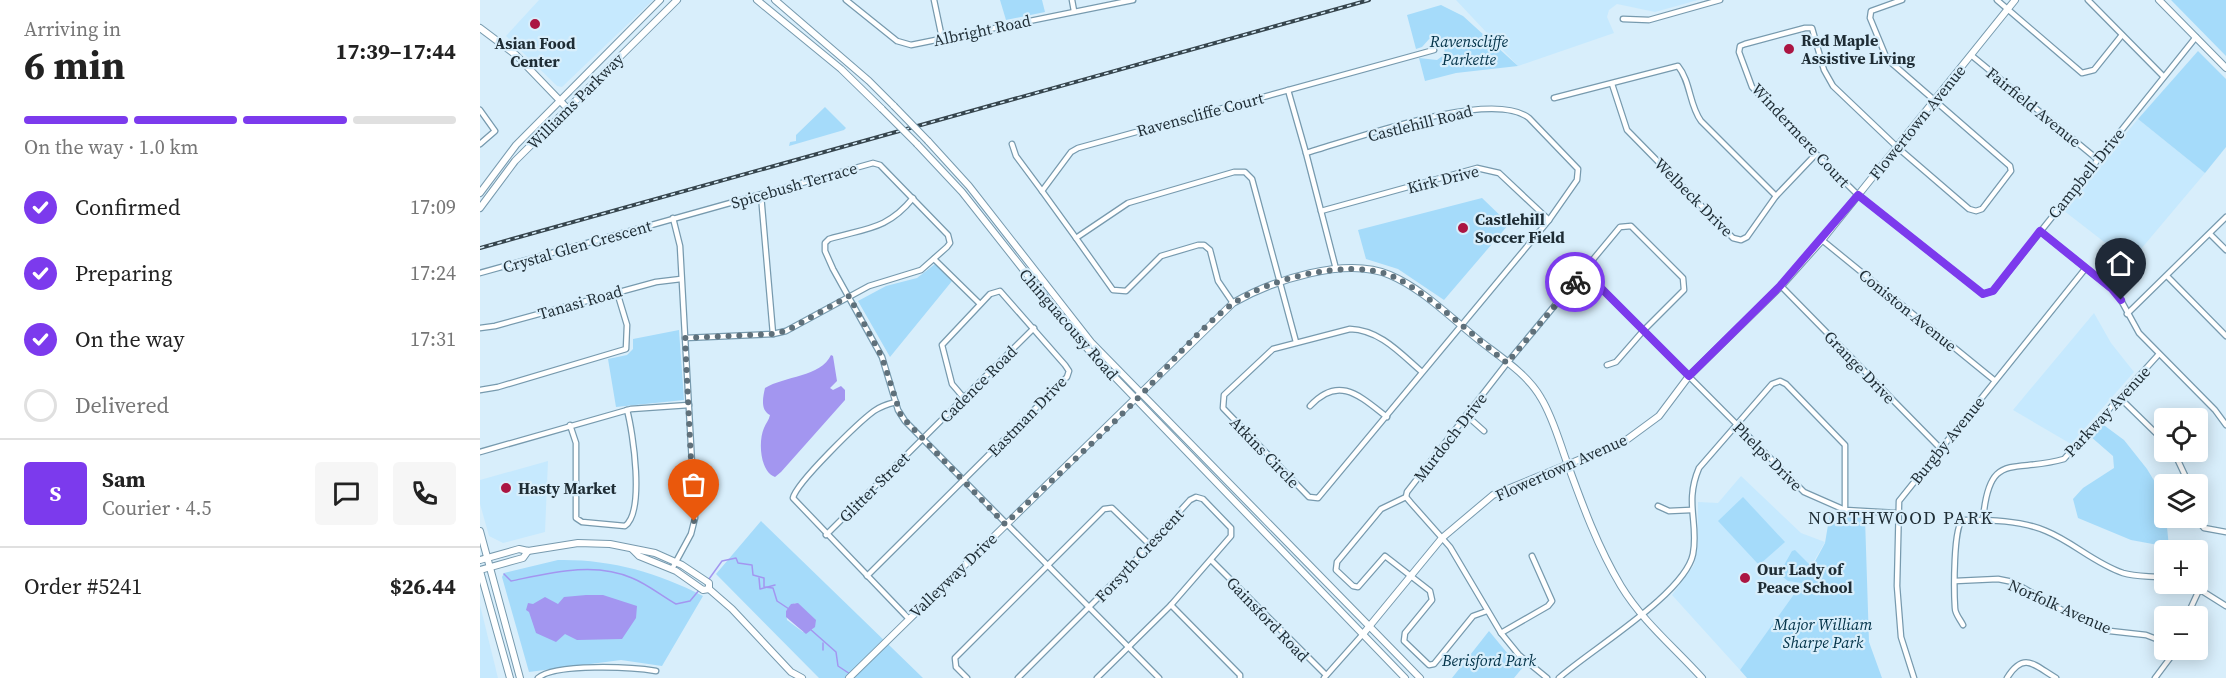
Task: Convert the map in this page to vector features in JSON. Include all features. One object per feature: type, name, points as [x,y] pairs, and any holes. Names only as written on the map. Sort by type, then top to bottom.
[{"type":"main road","name":"Williams Parkway","points":[[480,193],[516,145],[660,0]]},
{"type":"main road","name":"Williams Parkway","points":[[480,208],[515,161],[677,0]]},
{"type":"main road","name":"Chinguacousy Road","points":[[757,0],[841,69],[917,144],[962,192],[1078,339],[1420,678]]},
{"type":"main road","name":"Chinguacousy Road","points":[[775,0],[869,81],[928,141],[969,186],[1083,333],[1139,397],[1405,678]]},
{"type":"main road","name":"Flowertown Avenue","points":[[1363,634],[1410,574],[1442,538],[1493,495],[1624,441],[1659,416],[1689,376],[1780,286],[1822,240],[2015,0]]},
{"type":"main road","points":[[2159,0],[2226,68]]},
{"type":"main road","points":[[480,28],[516,55],[567,108]]},
{"type":"main road","name":"Valleyway Drive","points":[[849,678],[1233,303],[1252,292],[1336,269],[1373,270],[1390,275],[1411,287],[1507,363],[1535,389],[1542,399],[1604,554],[1641,616],[1702,678]]},
{"type":"main road","points":[[480,531],[520,678]]},
{"type":"main road","points":[[480,560],[519,549],[528,551],[578,543],[610,544],[633,550],[642,548],[676,562],[709,583],[709,589],[791,675],[802,678]]},
{"type":"main road","points":[[633,550],[639,556],[672,569],[703,590],[709,589]]},
{"type":"main road","points":[[510,678],[480,570],[523,558],[528,551]]},
{"type":"street","name":"Albright Road","points":[[846,0],[903,45],[1133,0]]},
{"type":"street","points":[[934,0],[942,38]]},
{"type":"street","points":[[1072,0],[1074,11]]},
{"type":"street","points":[[1623,19],[1649,20],[1720,0]]},
{"type":"street","points":[[1897,147],[1969,209],[1976,211],[1982,209],[2011,171],[2010,166],[1887,59],[1870,18],[1871,11],[1902,0]]},
{"type":"street","points":[[1997,0],[2082,73],[2094,70],[2122,35]]},
{"type":"street","points":[[2088,0],[2163,75]]},
{"type":"street","name":"Windermere Court","points":[[1858,195],[1752,87],[1739,52],[1740,46],[1812,28],[1827,78],[1897,147]]},
{"type":"street","name":"Campbell Drive","points":[[1858,195],[1983,294],[1993,291],[2163,75],[2196,37]]},
{"type":"street","name":"Ravenscliffe Court","points":[[1042,191],[1071,152],[1078,148],[1434,51]]},
{"type":"street","name":"Fairfield Avenue","points":[[1971,55],[2097,159]]},
{"type":"street","points":[[1554,98],[1678,66],[1684,73],[1692,110],[1701,122],[1776,196]]},
{"type":"street","name":"Welbeck Drive","points":[[1612,84],[1627,130],[1733,238],[1741,240],[1747,237],[1776,196],[1816,154]]},
{"type":"street","points":[[1288,90],[1336,269]]},
{"type":"street","name":"Castlehill Road","points":[[1306,153],[1446,113],[1490,108],[1521,112],[1578,169],[1578,180],[1549,220],[1461,326]]},
{"type":"street","points":[[480,110],[495,131],[480,144]]},
{"type":"street","points":[[1012,144],[1016,156],[1113,290],[1126,291],[1161,256],[1204,245],[1210,250],[1218,281],[1233,303]]},
{"type":"street","name":"Spicebush Terrace","points":[[673,218],[873,163],[880,165],[950,239],[947,248],[921,270],[879,282],[786,331],[773,334],[685,338]]},
{"type":"street","name":"Kirk Drive","points":[[1321,210],[1478,168],[1499,173],[1549,220]]},
{"type":"street","points":[[1076,238],[1128,203],[1234,172],[1245,172],[1252,179],[1296,342]]},
{"type":"street","points":[[761,195],[773,334]]},
{"type":"street","points":[[913,198],[898,216],[889,222],[829,239],[825,243],[825,251],[833,269],[882,357],[896,402],[905,421],[1159,678]]},
{"type":"street","points":[[2127,314],[2226,217]]},
{"type":"street","points":[[672,569],[694,521],[680,246],[673,218]]},
{"type":"street","name":"Crystal Glen Crescent","points":[[480,273],[673,218]]},
{"type":"street","name":"Murdoch Drive","points":[[1547,678],[1519,655],[1502,633],[1450,547],[1406,496],[1407,492],[1507,363],[1620,227],[1631,226],[1683,278],[1685,284],[1684,290],[1643,331]]},
{"type":"street","points":[[2040,231],[2117,293],[2139,333],[2216,410],[2226,426]]},
{"type":"street","points":[[2210,234],[2226,250]]},
{"type":"street","name":"Coniston Avenue","points":[[1822,240],[1994,380]]},
{"type":"street","points":[[934,259],[980,304]]},
{"type":"street","name":"Burgby Avenue","points":[[1914,678],[1901,637],[1897,586],[1897,513],[1902,496],[2085,269]]},
{"type":"street","name":"Phelps Drive","points":[[1584,271],[1804,492],[1845,510],[1897,513]]},
{"type":"street","points":[[2168,276],[2226,336]]},
{"type":"street","name":"Tanasi Road","points":[[480,328],[495,326],[656,282],[681,279]]},
{"type":"street","name":"Grange Drive","points":[[1780,286],[1940,448]]},
{"type":"street","name":"Eastman Drive","points":[[964,398],[952,384],[942,345],[980,304],[993,292],[1000,291],[1067,367],[1068,375],[964,481]]},
{"type":"street","points":[[480,390],[498,387],[626,349],[627,325],[617,292]]},
{"type":"street","name":"Atkins Circle","points":[[1422,372],[1380,337],[1363,329],[1350,328],[1273,350],[1224,395],[1221,402],[1223,408],[1309,497],[1318,498],[1461,326]]},
{"type":"street","name":"Cadence Road","points":[[922,438],[1034,328]]},
{"type":"street","points":[[1607,365],[1616,363],[1643,331]]},
{"type":"street","name":"Parkway Avenue","points":[[1983,520],[1985,495],[1990,481],[1998,472],[2010,466],[2043,465],[2064,459],[2159,354]]},
{"type":"street","points":[[1558,678],[1641,616],[1678,580],[1690,562],[1694,545],[1691,510],[1693,482],[1699,468],[1772,384],[1780,381],[1786,384],[1845,445],[1845,510]]},
{"type":"street","points":[[1310,406],[1316,399],[1339,390],[1349,390],[1387,417]]},
{"type":"street","points":[[2120,398],[2154,431]]},
{"type":"street","points":[[896,402],[871,413],[812,471],[794,493],[794,501],[909,619]]},
{"type":"street","points":[[480,452],[627,410],[689,405]]},
{"type":"street","points":[[570,425],[576,443],[576,518],[582,522],[625,526],[633,514],[636,473],[634,434],[627,410]]},
{"type":"street","points":[[1466,415],[1484,431]]},
{"type":"street","name":"Glitter Street","points":[[826,535],[922,438]]},
{"type":"street","points":[[867,576],[964,481]]},
{"type":"street","points":[[1406,496],[1381,509],[1337,562],[1336,570],[1353,586],[1358,587],[1385,556],[1430,591],[1432,600],[1405,633],[1404,640],[1429,665],[1434,664],[1473,616],[1487,611]]},
{"type":"street","name":"Forsyth Crescent","points":[[1018,678],[1089,609],[1190,500],[1200,497],[1232,530],[1231,536],[1171,605],[1097,678]]},
{"type":"street","points":[[1659,506],[1669,511],[1691,510]]},
{"type":"street","points":[[967,678],[956,667],[954,658],[1107,507],[1114,510],[1150,545]]},
{"type":"street","points":[[1962,625],[1955,610],[1959,522],[1983,520],[2026,525],[2046,531],[2089,558],[2126,574],[2154,577]]},
{"type":"street","points":[[2204,528],[2226,532]]},
{"type":"street","points":[[1502,633],[1548,606],[1552,601],[1532,556]]},
{"type":"street","name":"Gainsford Road","points":[[1211,560],[1325,677]]},
{"type":"street","name":"Norfolk Avenue","points":[[1955,581],[1998,579],[2013,582],[2062,610],[2110,631],[2154,638]]},
{"type":"street","points":[[2208,594],[2226,606]]},
{"type":"street","points":[[1171,605],[1240,675],[1240,678]]},
{"type":"street","points":[[1325,677],[1363,634]]},
{"type":"street","points":[[2155,678],[2168,660]]},
{"type":"street","points":[[2007,678],[2015,664],[2028,662],[2056,678]]},
{"type":"street","points":[[538,678],[544,674],[573,669],[631,667],[656,671]]},
{"type":"shaded area","points":[[539,0],[653,0],[562,87],[557,86],[506,36]]},
{"type":"shaded area","points":[[1456,0],[1698,0],[1655,12],[1617,4],[1609,10],[1607,17],[1614,33],[1518,66]]},
{"type":"shaded area","points":[[2138,119],[2205,173],[2130,262],[2063,210]]},
{"type":"shaded area","points":[[2094,313],[2111,343],[2134,372],[2071,444],[2013,410]]},
{"type":"shaded area","points":[[831,355],[837,381],[830,388],[833,390],[841,386],[845,390],[845,400],[775,477],[770,474],[763,463],[761,448],[762,434],[770,415],[763,407],[765,388],[819,368]]},
{"type":"shaded area","points":[[548,461],[545,532],[503,543],[489,536],[480,504],[480,480]]},
{"type":"shaded area","name":"Our Lady of Peace School","points":[[1741,476],[1801,533],[1825,542],[1791,601],[1740,670],[1672,595],[1694,565],[1698,545],[1698,502],[1718,503]]},
{"type":"shaded area","points":[[603,595],[637,606],[636,618],[622,639],[577,640],[565,634],[556,642],[536,633],[529,612],[526,610],[528,603],[533,604],[545,597],[558,604],[564,597]]},
{"type":"shaded area","points":[[798,603],[816,620],[815,627],[806,634],[786,617],[786,611],[791,604]]},
{"type":"shaded area","points":[[480,605],[498,678],[480,678]]},
{"type":"green space","points":[[1000,0],[1042,0],[1045,12],[1006,20]]},
{"type":"green space","points":[[2171,0],[2226,0],[2226,56]]},
{"type":"green space","name":"Ravenscliffe Parkette","points":[[1441,5],[1463,16],[1518,66],[1456,73],[1425,81],[1419,58],[1437,60],[1444,55],[1445,46],[1442,41],[1430,38],[1422,47],[1416,49],[1407,15]]},
{"type":"green space","points":[[2198,51],[2226,79],[2226,147],[2205,173],[2138,119]]},
{"type":"green space","points":[[825,107],[846,128],[789,146],[790,142],[796,141],[796,135]]},
{"type":"green space","points":[[1482,198],[1509,224],[1444,300],[1398,269],[1366,259],[1358,230]]},
{"type":"green space","points":[[935,264],[952,281],[890,357],[858,301],[886,286],[917,278]]},
{"type":"green space","points":[[679,330],[684,400],[616,407],[608,359],[627,355],[633,349],[633,339]]},
{"type":"green space","points":[[2101,423],[2124,440],[2147,469],[2154,481],[2154,528],[2167,528],[2168,540],[2154,540],[2154,544],[2131,540],[2078,518],[2073,499],[2083,488],[2114,468],[2113,456],[2090,436]]},
{"type":"green space","points":[[1743,497],[1785,542],[1759,565],[1718,521]]},
{"type":"green space","name":"Major William Sharpe Park","points":[[1830,513],[1865,518],[1869,642],[1882,678],[1747,678],[1740,670],[1802,583],[1788,581],[1779,574],[1792,551],[1795,550],[1812,567],[1825,543]]},
{"type":"green space","points":[[761,521],[923,678],[819,678],[716,574]],"holes":[[[795,603],[814,620],[813,629],[803,632],[787,620],[786,611]]]},
{"type":"green space","points":[[558,560],[596,562],[632,569],[668,580],[703,596],[662,666],[621,660],[529,672],[502,577],[504,573]]},
{"type":"green space","name":"Berisford Park","points":[[1489,631],[1508,654],[1523,667],[1514,678],[1452,678]]},
{"type":"waterway","points":[[709,579],[722,561],[736,558],[738,563],[752,565],[753,575],[764,578],[764,587],[773,588],[777,601],[789,609]]},
{"type":"waterway","points":[[504,574],[511,581],[572,570],[603,570],[638,581],[676,604],[690,601],[700,589]]},
{"type":"waterway","points":[[759,578],[760,589],[775,585]]},
{"type":"waterway","points":[[810,629],[836,652],[838,666],[850,674]]},
{"type":"waterway","points":[[823,643],[823,650]]},
{"type":"railway","points":[[480,248],[1369,0]]},
{"type":"way so far","points":[[694,521],[685,338],[773,334],[786,331],[849,296],[882,357],[901,416],[1005,524],[1137,400],[1208,326],[1233,303],[1252,292],[1322,271],[1373,270],[1390,275],[1411,287],[1507,363],[1575,282]]},
{"type":"place","name":"Asian Food Center","points":[[535,24]]},
{"type":"place","name":"Red Maple Assistive Living","points":[[1789,49]]},
{"type":"place","name":"Castlehill Soccer Field","points":[[1463,228]]},
{"type":"place","name":"Hasty Market","points":[[506,488]]},
{"type":"place","name":"Our Lady of Peace School","points":[[1745,578]]},
{"type":"district","name":"NORTHWOOD PARK","points":[[1901,517]]},
{"type":"route","points":[[1575,282],[1584,271],[1689,376],[1780,286],[1822,240],[1858,195],[1983,294],[1993,291],[2040,231],[2117,293],[2121,300]]}]
